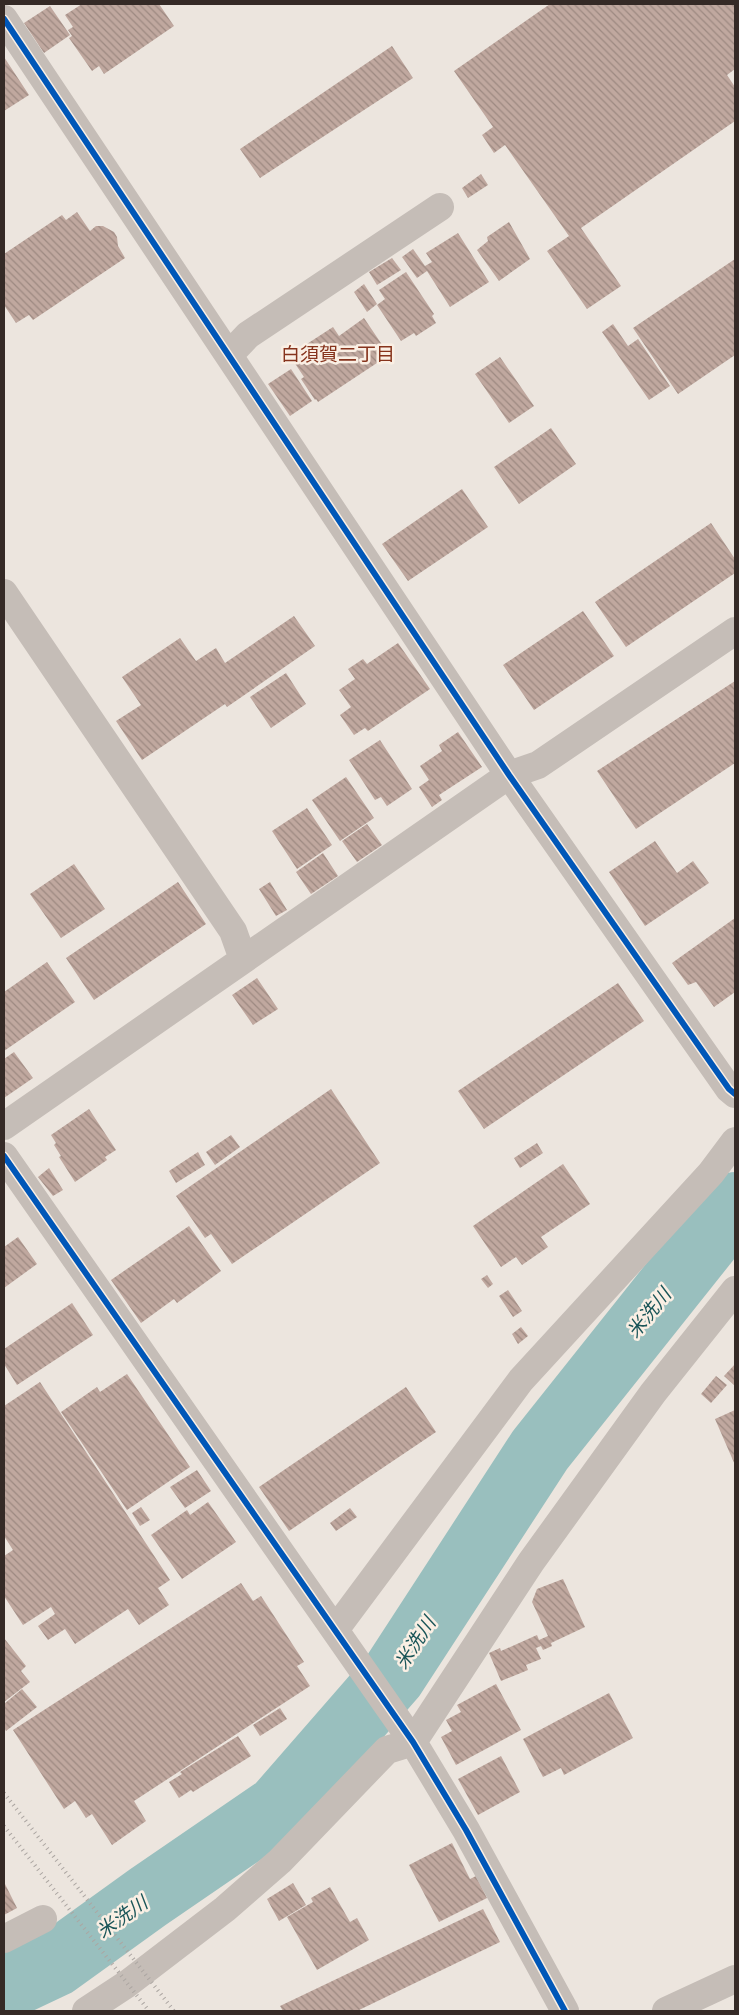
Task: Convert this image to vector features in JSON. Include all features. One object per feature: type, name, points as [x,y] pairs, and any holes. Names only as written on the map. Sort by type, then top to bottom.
[{"type":"street","points":[[4,19],[509,776],[728,1089],[735,1094]]},
{"type":"street","points":[[229,355],[248,335],[440,207]]},
{"type":"street","points":[[4,593],[233,931],[243,959]]},
{"type":"street","points":[[4,1126],[509,776],[538,765],[735,631]]},
{"type":"street","points":[[342,1640],[521,1380],[711,1173],[735,1141]]},
{"type":"street","points":[[4,1156],[409,1736],[466,1830],[565,2011]]},
{"type":"street","points":[[86,2011],[127,1984],[225,1909],[280,1861],[387,1750],[409,1736],[653,1393],[735,1290]]},
{"type":"street","points":[[4,1939],[43,1919]]},
{"type":"street","points":[[666,2011],[735,1980]]},
{"type":"building","points":[[82,4],[159,4],[174,26],[104,74],[99,66],[92,71],[69,38],[72,36],[68,30],[73,27],[65,15]]},
{"type":"building","points":[[550,4],[735,5],[735,69],[727,75],[735,87],[735,121],[581,228],[621,286],[587,309],[547,251],[569,236],[505,145],[494,153],[482,135],[493,127],[454,71]]},
{"type":"building","points":[[50,6],[70,35],[44,53],[24,23]]},
{"type":"building","points":[[392,46],[413,78],[260,178],[240,149]]},
{"type":"building","points":[[4,57],[29,95],[4,111]]},
{"type":"building","points":[[481,174],[488,185],[468,198],[462,188]]},
{"type":"building","points":[[77,212],[90,231],[96,226],[103,226],[114,232],[117,237],[118,246],[125,258],[33,320],[29,315],[16,323],[4,305],[4,254],[62,215],[66,220]]},
{"type":"building","points":[[509,222],[530,259],[499,281],[477,250],[488,241],[487,237]]},
{"type":"building","points":[[458,233],[489,282],[450,307],[427,271],[417,278],[402,257],[413,249],[425,266],[432,262],[426,253]]},
{"type":"building","points":[[392,258],[401,270],[377,285],[369,272]]},
{"type":"building","points":[[735,259],[735,355],[678,394],[633,328]]},
{"type":"building","points":[[406,272],[434,314],[432,316],[436,323],[416,336],[414,333],[401,341],[377,305],[385,299],[379,290]]},
{"type":"building","points":[[364,284],[377,304],[367,312],[354,292]]},
{"type":"building","points":[[364,318],[389,355],[318,402],[301,379],[304,377],[294,362],[297,359],[293,353],[333,327],[339,336]]},
{"type":"building","points":[[613,324],[628,346],[638,339],[670,386],[649,400],[602,332]]},
{"type":"building","points":[[500,357],[534,406],[509,423],[475,374]]},
{"type":"building","points":[[291,369],[312,401],[290,416],[268,384]]},
{"type":"building","points":[[551,428],[576,464],[519,504],[494,467]]},
{"type":"building","points":[[462,489],[488,527],[408,581],[382,544]]},
{"type":"building","points":[[711,523],[735,559],[735,573],[626,647],[595,602]]},
{"type":"building","points":[[583,611],[614,656],[534,710],[503,665]]},
{"type":"building","points":[[294,616],[315,646],[227,707],[225,704],[142,760],[116,721],[141,705],[122,677],[180,638],[196,661],[216,648],[225,663]]},
{"type":"building","points":[[398,643],[430,689],[368,731],[365,728],[354,735],[340,715],[351,707],[339,690],[355,679],[348,669],[363,659],[367,664]]},
{"type":"building","points":[[286,673],[306,704],[271,728],[250,697]]},
{"type":"building","points":[[735,681],[735,763],[636,829],[597,771]]},
{"type":"building","points":[[458,732],[482,767],[439,795],[442,800],[432,807],[419,787],[429,780],[420,766],[442,751],[439,745]]},
{"type":"building","points":[[380,740],[412,789],[387,806],[381,797],[375,800],[349,760]]},
{"type":"building","points":[[346,777],[374,818],[340,841],[312,800]]},
{"type":"building","points":[[307,808],[332,845],[297,869],[272,831]]},
{"type":"building","points":[[367,824],[382,845],[357,862],[342,841]]},
{"type":"building","points":[[655,841],[677,873],[693,861],[709,883],[645,926],[609,872]]},
{"type":"building","points":[[323,853],[338,876],[311,894],[296,872]]},
{"type":"building","points":[[74,864],[105,909],[61,938],[30,894]]},
{"type":"building","points":[[178,882],[206,924],[94,1000],[66,958]]},
{"type":"building","points":[[270,882],[287,910],[276,916],[259,889]]},
{"type":"building","points":[[735,918],[735,992],[714,1007],[696,982],[688,985],[672,963]]},
{"type":"building","points":[[47,962],[75,1002],[4,1051],[4,992]]},
{"type":"building","points":[[257,978],[278,1009],[253,1025],[232,995]]},
{"type":"building","points":[[618,983],[644,1021],[484,1129],[458,1091]]},
{"type":"building","points":[[14,1052],[33,1078],[4,1098],[4,1059]]},
{"type":"building","points":[[331,1089],[380,1163],[232,1264],[211,1234],[205,1238],[176,1196]]},
{"type":"building","points":[[89,1109],[116,1150],[105,1157],[107,1160],[75,1182],[59,1157],[61,1156],[54,1145],[56,1143],[51,1135]]},
{"type":"building","points":[[231,1135],[240,1147],[215,1165],[206,1152]]},
{"type":"building","points":[[537,1143],[543,1153],[520,1168],[514,1158]]},
{"type":"building","points":[[198,1152],[205,1165],[176,1183],[169,1171]]},
{"type":"building","points":[[563,1164],[590,1204],[541,1237],[548,1247],[522,1265],[516,1257],[501,1267],[473,1226]]},
{"type":"building","points":[[49,1168],[63,1190],[53,1196],[38,1177]]},
{"type":"building","points":[[189,1226],[221,1271],[177,1303],[174,1299],[141,1323],[111,1280]]},
{"type":"building","points":[[18,1237],[37,1264],[4,1288],[4,1247]]},
{"type":"building","points":[[487,1275],[493,1284],[488,1288],[481,1279]]},
{"type":"building","points":[[508,1290],[522,1311],[513,1317],[499,1296]]},
{"type":"building","points":[[72,1303],[93,1335],[17,1385],[4,1364],[4,1349]]},
{"type":"building","points":[[521,1327],[528,1336],[518,1344],[512,1334]]},
{"type":"building","points":[[735,1364],[735,1386],[724,1376]]},
{"type":"building","points":[[127,1374],[190,1467],[127,1510],[61,1412],[97,1387],[100,1392]]},
{"type":"building","points":[[716,1376],[727,1385],[711,1403],[701,1394]]},
{"type":"building","points":[[40,1382],[170,1580],[158,1588],[169,1605],[139,1625],[128,1609],[75,1644],[65,1629],[48,1640],[38,1626],[55,1614],[51,1607],[23,1625],[4,1596],[4,1556],[13,1550],[4,1536],[4,1406]]},
{"type":"building","points":[[406,1387],[436,1432],[289,1531],[259,1487]]},
{"type":"building","points":[[735,1410],[735,1465],[715,1419]]},
{"type":"building","points":[[197,1470],[211,1491],[185,1508],[170,1487]]},
{"type":"building","points":[[208,1502],[236,1542],[182,1579],[151,1535],[187,1510],[190,1515]]},
{"type":"building","points":[[141,1507],[150,1520],[140,1526],[132,1513]]},
{"type":"building","points":[[350,1508],[357,1517],[336,1531],[330,1523]]},
{"type":"building","points":[[563,1579],[585,1627],[551,1643],[552,1646],[543,1650],[541,1646],[536,1648],[541,1659],[526,1665],[528,1670],[501,1681],[489,1653],[500,1648],[501,1651],[537,1635],[539,1640],[548,1636],[532,1602],[537,1589]]},
{"type":"building","points":[[241,1583],[253,1601],[261,1596],[304,1662],[297,1666],[310,1686],[134,1801],[146,1821],[112,1845],[92,1814],[86,1818],[75,1801],[64,1809],[13,1730]]},
{"type":"building","points":[[4,1638],[26,1666],[21,1671],[30,1682],[4,1702]]},
{"type":"building","points":[[496,1684],[521,1730],[456,1765],[441,1737],[452,1731],[446,1720],[461,1712],[457,1705]]},
{"type":"building","points":[[22,1689],[37,1707],[6,1731],[4,1727],[4,1704]]},
{"type":"building","points":[[609,1693],[633,1738],[564,1775],[561,1768],[543,1777],[523,1739]]},
{"type":"building","points":[[280,1708],[287,1719],[260,1736],[253,1725]]},
{"type":"building","points":[[238,1736],[251,1756],[193,1792],[191,1790],[179,1798],[169,1782],[182,1774],[180,1772]]},
{"type":"building","points":[[501,1756],[520,1792],[478,1815],[458,1779]]},
{"type":"building","points":[[452,1843],[470,1879],[476,1876],[487,1898],[439,1922],[409,1865]]},
{"type":"building","points":[[4,1882],[17,1908],[4,1915]]},
{"type":"building","points":[[293,1883],[306,1905],[279,1921],[267,1899]]},
{"type":"building","points":[[330,1887],[350,1922],[357,1918],[369,1940],[317,1970],[287,1917],[313,1902],[311,1898]]},
{"type":"building","points":[[483,1909],[500,1942],[357,2011],[283,2011],[280,2006]]},
{"type":"waterway","name":"米洗川","points":[[4,1988],[55,1964],[148,1897],[278,1808],[393,1676],[540,1450],[735,1205]]},
{"type":"railway","points":[[4,1793],[174,2011]]},
{"type":"railway","points":[[4,1826],[149,2011]]},
{"type":"cycle path","points":[[4,19],[509,775],[729,1089],[735,1094]]},
{"type":"cycle path","points":[[4,1156],[413,1742],[466,1830],[565,2011]]},
{"type":"district","name":"白須賀二丁目","points":[[338,354]]}]
